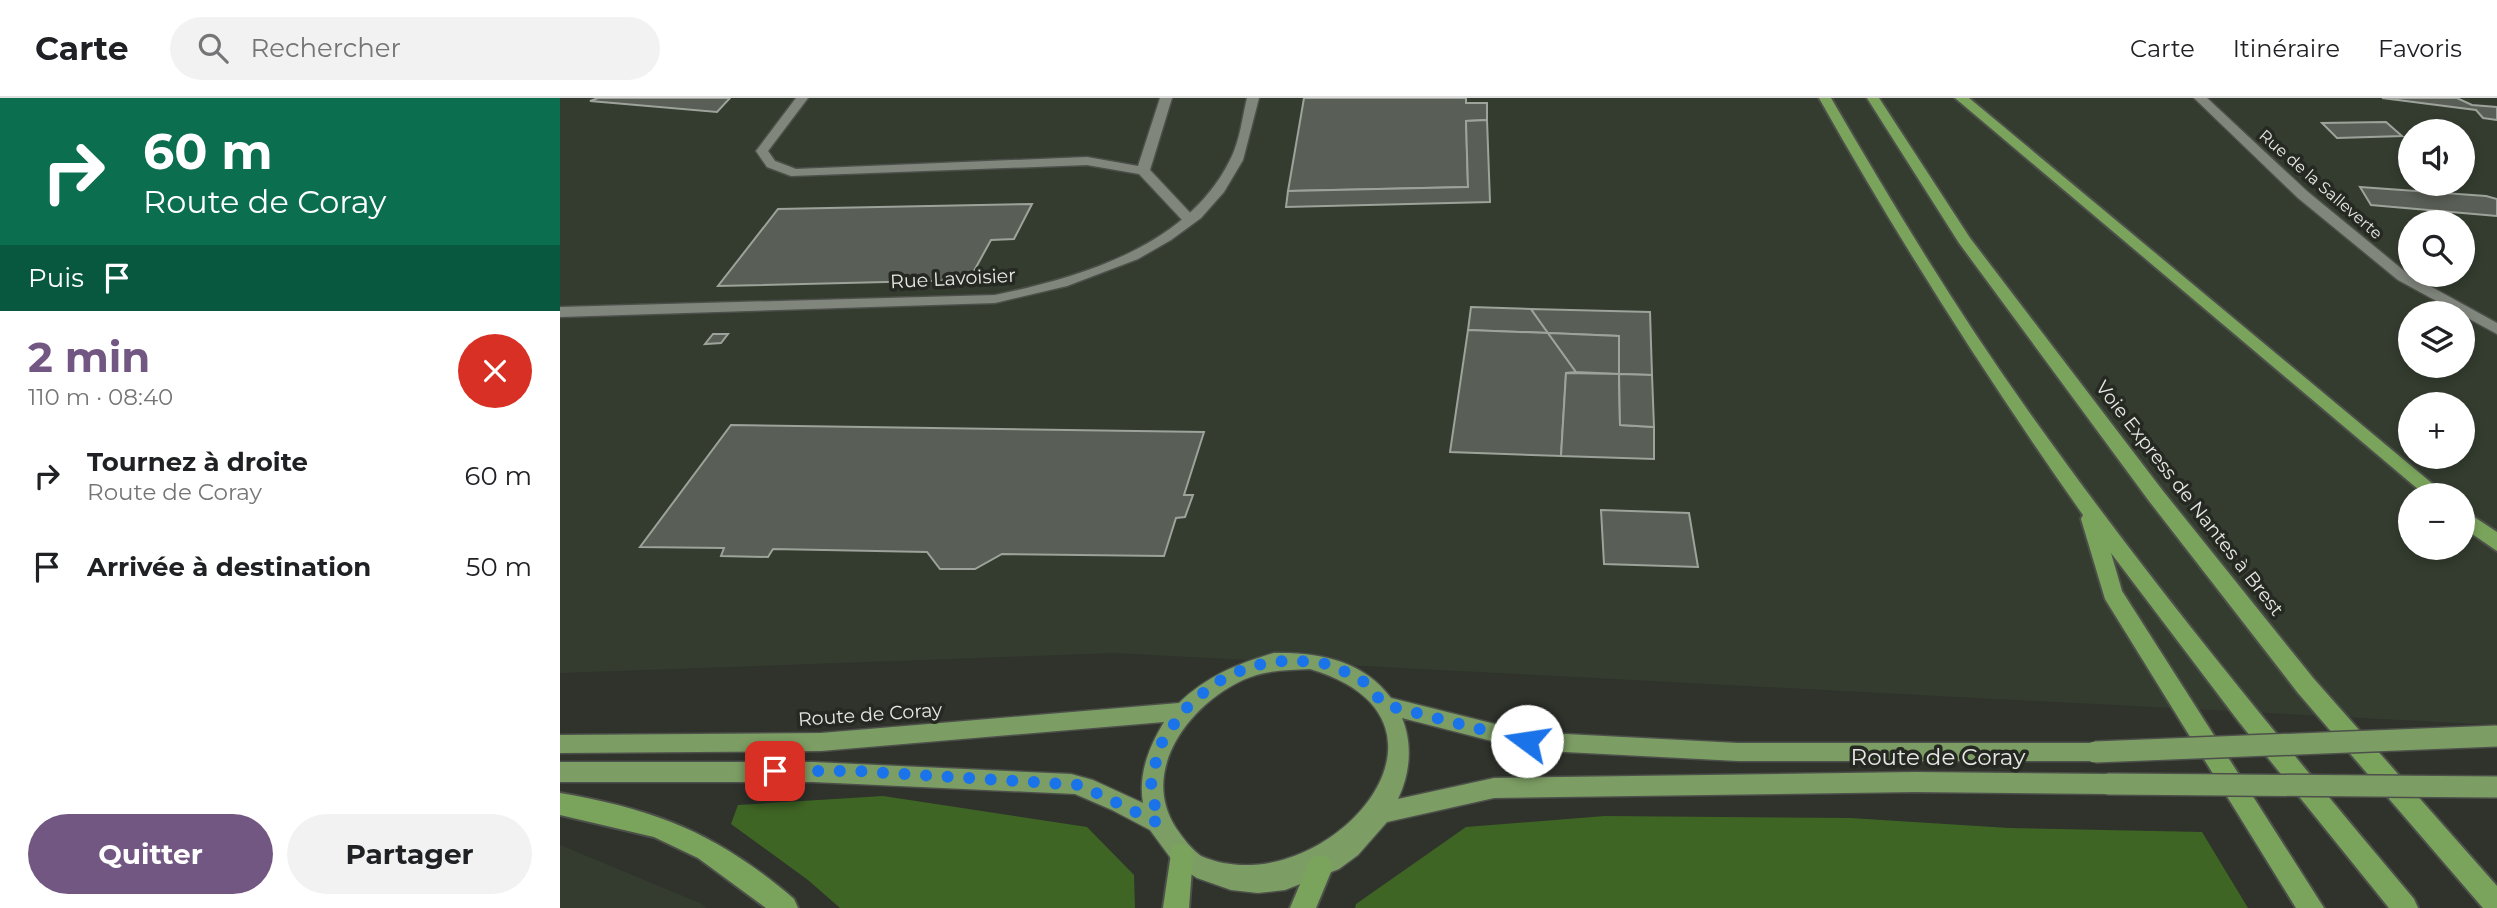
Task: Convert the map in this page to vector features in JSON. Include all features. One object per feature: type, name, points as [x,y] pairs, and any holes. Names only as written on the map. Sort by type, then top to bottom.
[{"type":"highway","points":[[1825,98],[1924,271],[2088,508],[2234,699],[2404,908]]},
{"type":"highway","name":"Voie Express de Nantes à Brest","points":[[1873,98],[1964,240],[2156,496],[2306,686],[2497,905]]},
{"type":"highway","points":[[1961,98],[2423,483]]},
{"type":"highway","points":[[2088,508],[2112,593],[2311,908]]},
{"type":"highway","points":[[2475,526],[2497,543]]},
{"type":"highway","points":[[560,804],[640,819],[680,833],[721,855],[785,908]]},
{"type":"highway","points":[[1176,908],[1181,855]]},
{"type":"highway","points":[[1303,908],[1321,867]]},
{"type":"main road","points":[[1290,660],[1328,664],[1361,679],[1385,705],[1398,737],[1398,775],[1382,813],[1356,843],[1321,867],[1283,880],[1245,881],[1210,873],[1181,855],[1158,823],[1151,785],[1159,747],[1182,712],[1213,684],[1250,666],[1290,660]]},
{"type":"main road","name":"Route de Coray","points":[[1385,705],[1527,741],[1738,752],[2095,752],[2497,736]]},
{"type":"main road","name":"Route de Coray","points":[[560,744],[821,742],[1182,712]]},
{"type":"main road","points":[[560,772],[856,771],[1080,785],[1158,823]]},
{"type":"main road","name":"Route de Coray","points":[[1382,813],[1494,788],[1915,782],[2497,787]]},
{"type":"street","points":[[802,98],[762,151],[771,164],[795,173],[1087,161],[1143,171],[1189,219]]},
{"type":"street","points":[[1143,171],[1166,98]]},
{"type":"street","name":"Rue Lavoisier","points":[[560,312],[995,299],[1043,290],[1093,273],[1163,238],[1189,219],[1219,190],[1237,160],[1254,98]]},
{"type":"street","name":"Rue de la Salleverte","points":[[2200,98],[2303,195],[2403,277],[2497,329]]},
{"type":"shaded area","points":[[560,98],[2497,98],[2497,725],[1115,653],[560,673]]},
{"type":"shaded area","points":[[560,845],[702,904],[706,908],[560,908]]},
{"type":"green space","points":[[883,796],[1087,827],[1134,875],[1135,908],[840,908],[808,880],[731,824],[738,805]]},
{"type":"green space","points":[[1605,816],[1850,818],[2009,828],[2202,832],[2248,908],[1355,908],[1356,904],[1466,827]]},
{"type":"building","points":[[598,98],[730,98],[717,112],[590,101]]},
{"type":"building","points":[[1304,98],[1466,98],[1466,103],[1487,103],[1487,120],[1466,121],[1468,187],[1288,191]]},
{"type":"building","points":[[2382,98],[2457,98],[2472,105],[2497,107],[2497,120],[2483,118],[2476,110]]},
{"type":"building","points":[[1487,120],[1490,202],[1286,207],[1288,191],[1468,187],[1466,121]]},
{"type":"building","points":[[2386,122],[2398,132],[2398,136],[2337,138],[2322,123]]},
{"type":"building","points":[[2360,187],[2398,190],[2398,196],[2486,196],[2497,199],[2497,216],[2475,214],[2475,210],[2428,210],[2371,205]]},
{"type":"building","points":[[1032,204],[1014,239],[991,240],[969,280],[718,286],[778,209]]},
{"type":"building","points":[[1471,307],[1531,309],[1548,333],[1468,330]]},
{"type":"building","points":[[1531,309],[1650,312],[1652,375],[1619,374],[1619,336],[1548,333]]},
{"type":"building","points":[[1468,330],[1548,333],[1576,372],[1566,373],[1561,456],[1450,452]]},
{"type":"building","points":[[1548,333],[1619,336],[1619,374],[1576,372]]},
{"type":"building","points":[[713,334],[728,334],[721,343],[705,344]]},
{"type":"building","points":[[1566,373],[1619,374],[1620,425],[1654,427],[1654,459],[1561,456]]},
{"type":"building","points":[[1619,374],[1652,375],[1654,427],[1620,425]]},
{"type":"building","points":[[731,425],[1204,432],[1184,495],[1193,495],[1185,517],[1176,518],[1164,556],[1002,554],[975,569],[940,569],[927,552],[773,549],[768,557],[721,556],[724,548],[640,547]]},
{"type":"building","points":[[1601,510],[1689,513],[1698,567],[1604,564]]},
{"type":"route","points":[[775,771],[856,771],[1080,785],[1158,823],[1151,785],[1159,747],[1182,712],[1213,684],[1250,666],[1290,660],[1328,664],[1361,679],[1385,705],[1527,741]]}]
